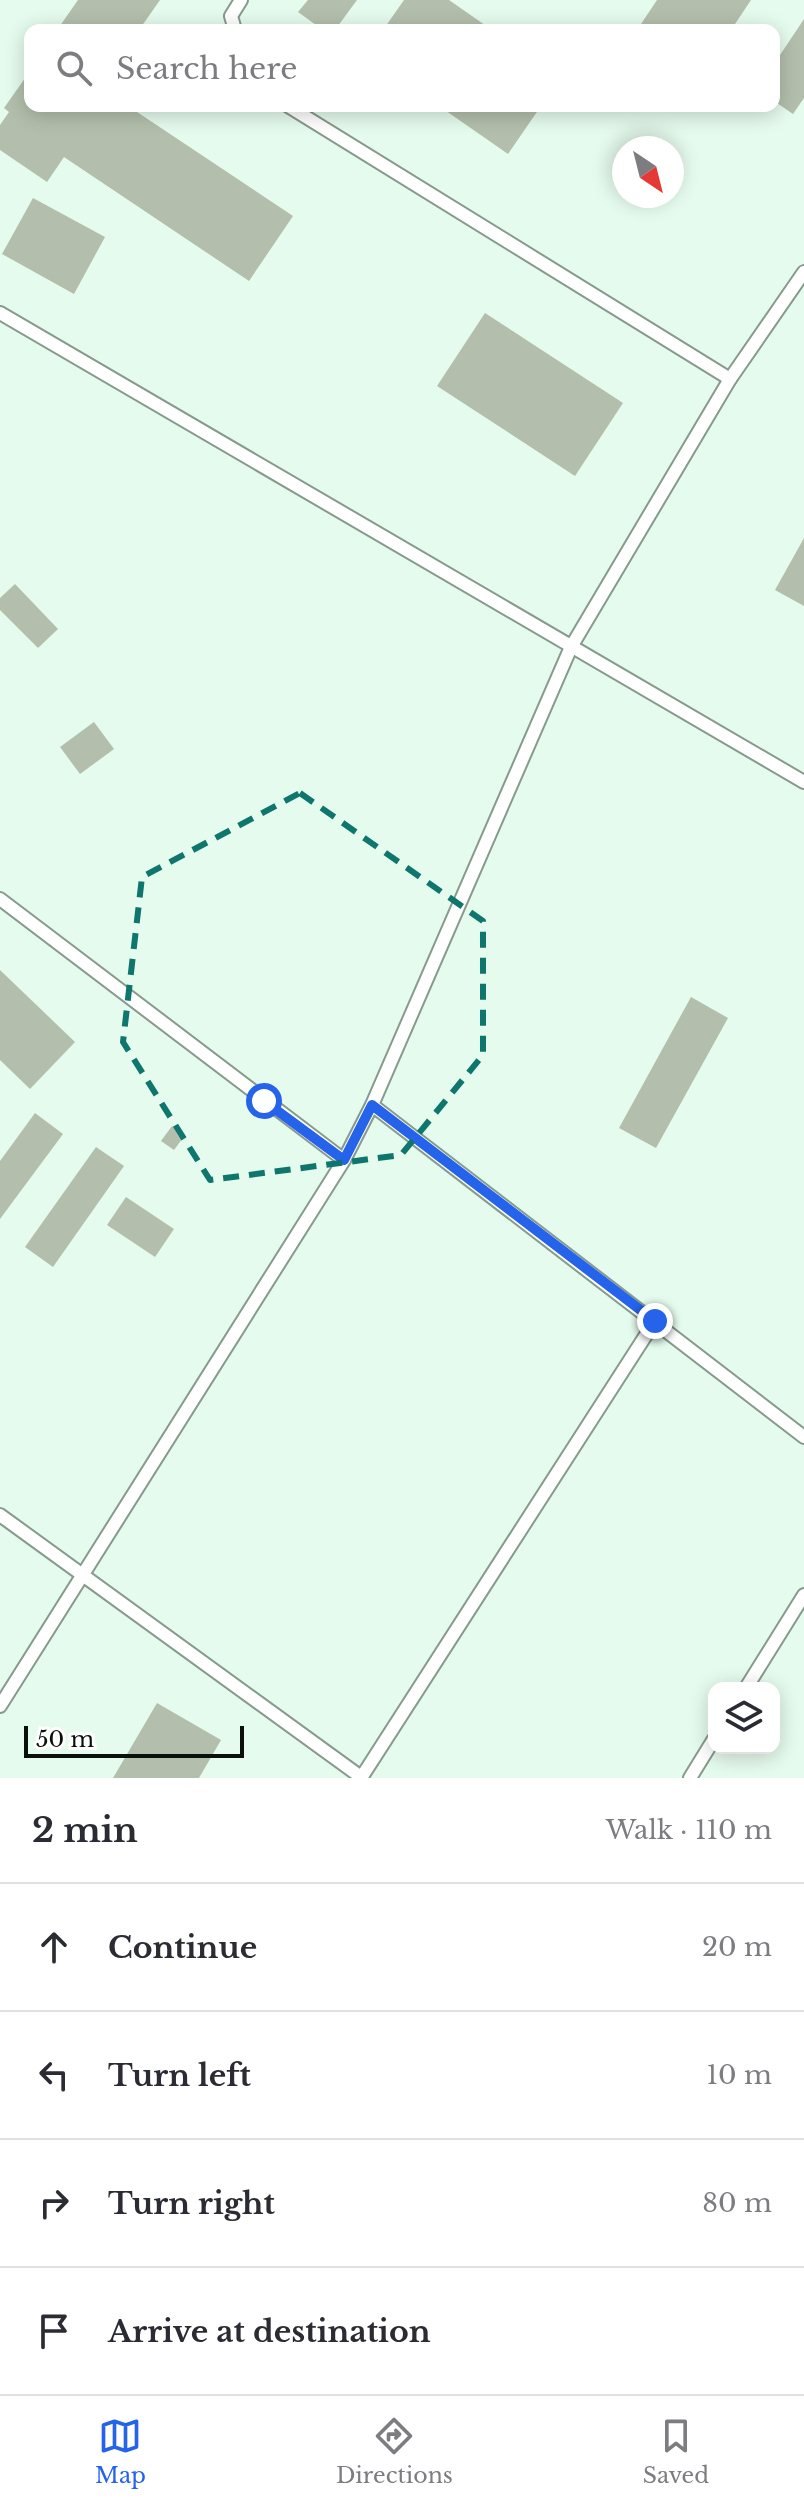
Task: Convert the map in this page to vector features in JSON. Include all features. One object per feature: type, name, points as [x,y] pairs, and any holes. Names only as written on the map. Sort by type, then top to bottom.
[{"type":"lane","points":[[233,24],[231,16],[241,0]]},
{"type":"lane","points":[[298,112],[730,379]]},
{"type":"lane","points":[[0,1706],[344,1160],[372,1105],[571,647],[730,379],[804,272]]},
{"type":"lane","points":[[0,313],[804,782]]},
{"type":"lane","points":[[0,899],[344,1160]]},
{"type":"lane","points":[[372,1105],[804,1437]]},
{"type":"lane","points":[[0,1515],[361,1778],[655,1321]]},
{"type":"lane","points":[[750,1682],[804,1595]]},
{"type":"lane","points":[[690,1778],[708,1749]]},
{"type":"highlighted area","points":[[300,793],[483,921],[483,1055],[401,1155],[210,1180],[123,1042],[142,877]]},
{"type":"building","points":[[78,0],[160,0],[143,24],[61,24]]},
{"type":"building","points":[[308,0],[357,0],[339,24],[315,24],[298,12]]},
{"type":"building","points":[[404,0],[449,0],[483,24],[387,24]]},
{"type":"building","points":[[657,0],[751,0],[735,24],[641,24]]},
{"type":"building","points":[[804,19],[804,98],[793,114],[780,105],[780,55]]},
{"type":"building","points":[[24,80],[24,112],[137,112],[293,216],[249,281],[64,157],[47,182],[0,150],[0,125],[9,112],[4,108]]},
{"type":"building","points":[[448,112],[537,112],[508,154]]},
{"type":"building","points":[[33,198],[105,237],[74,294],[2,254]]},
{"type":"building","points":[[485,313],[623,403],[575,476],[437,386]]},
{"type":"building","points":[[804,538],[804,606],[775,590]]},
{"type":"building","points":[[15,584],[58,629],[38,648],[0,610],[0,598]]},
{"type":"building","points":[[94,722],[114,749],[80,774],[60,747]]},
{"type":"building","points":[[0,970],[75,1042],[30,1089],[0,1060]]},
{"type":"building","points":[[691,997],[728,1018],[656,1148],[619,1128]]},
{"type":"building","points":[[35,1113],[63,1134],[0,1219],[0,1161]]},
{"type":"building","points":[[172,1126],[185,1135],[174,1150],[161,1141]]},
{"type":"building","points":[[96,1147],[124,1166],[53,1267],[25,1247]]},
{"type":"building","points":[[126,1197],[174,1229],[155,1257],[107,1225]]},
{"type":"building","points":[[157,1703],[221,1740],[199,1778],[113,1778]]},
{"type":"route","points":[[264,1101],[344,1160],[372,1105],[655,1321]]}]
